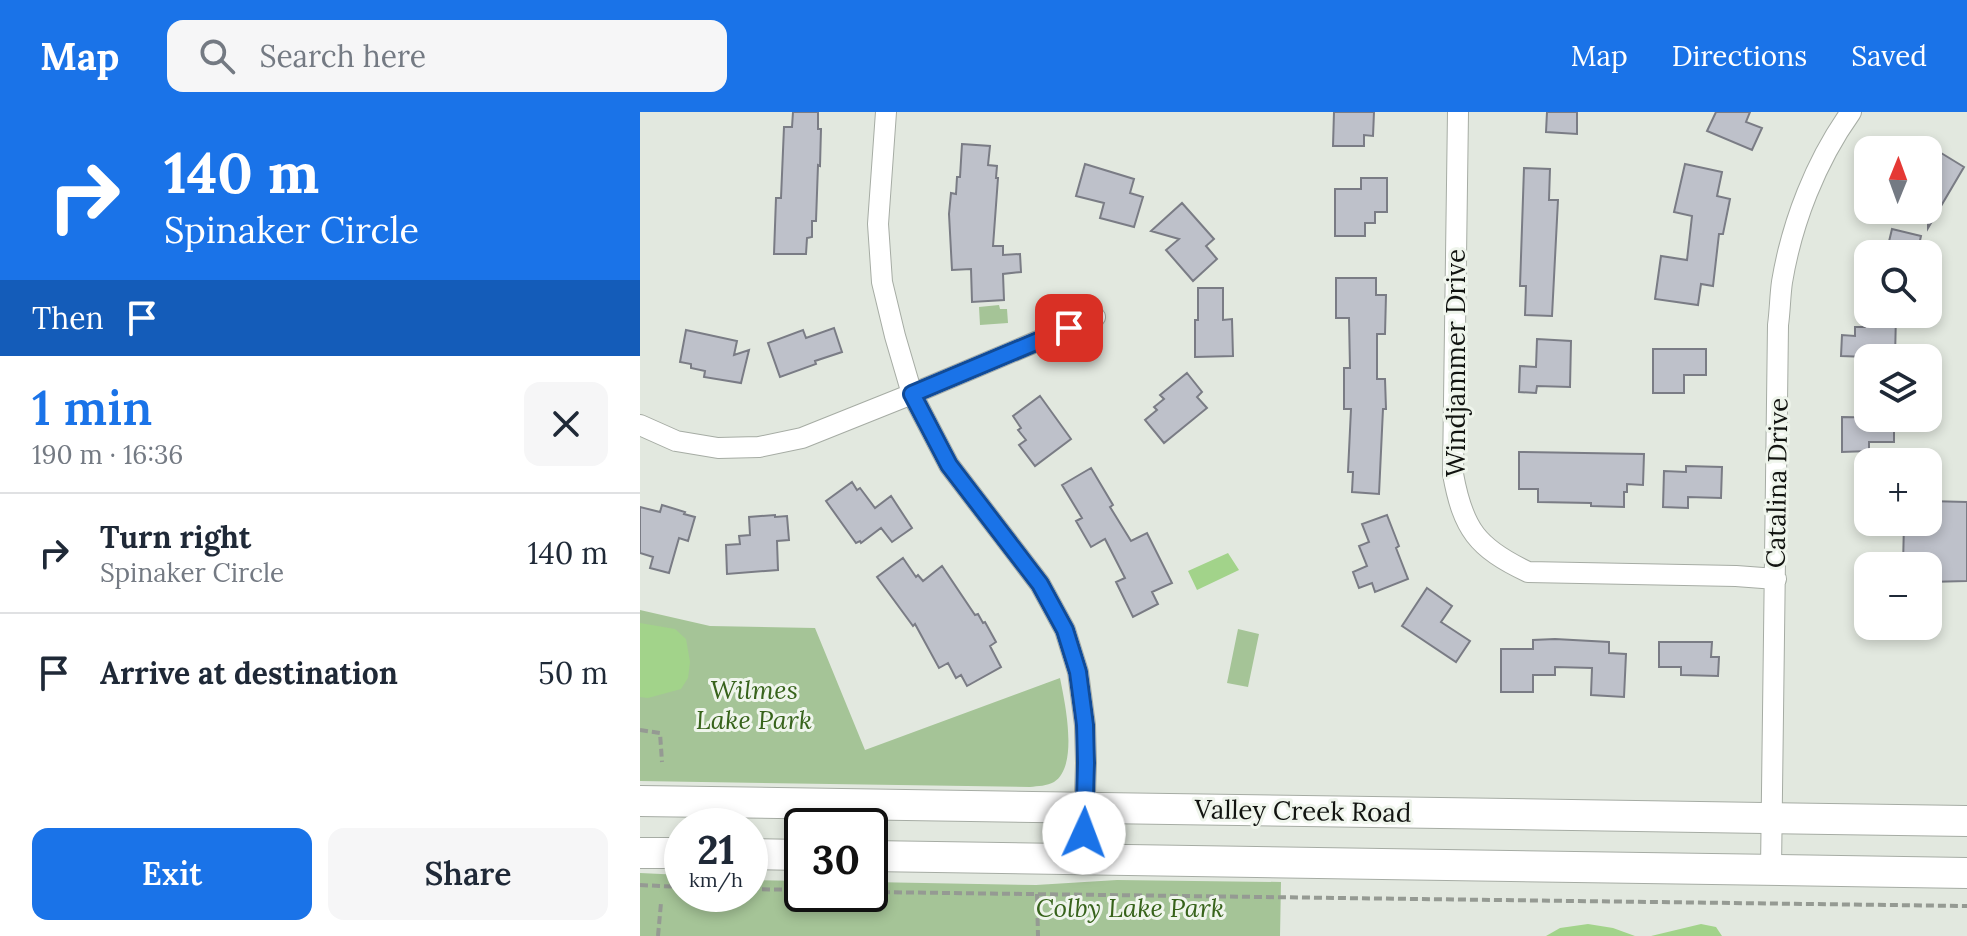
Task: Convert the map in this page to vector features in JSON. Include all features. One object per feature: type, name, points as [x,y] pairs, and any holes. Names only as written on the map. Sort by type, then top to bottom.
[{"type":"main road","name":"Valley Creek Road","points":[[640,801],[1967,821]]},
{"type":"main road","points":[[640,853],[664,853]]},
{"type":"main road","name":"Valley Creek Road","points":[[888,856],[1967,873]]},
{"type":"street","points":[[886,112],[878,224],[882,282],[895,336],[912,394],[949,465],[1040,584],[1065,630],[1078,672],[1085,725],[1083,859]]},
{"type":"street","name":"Windjammer Drive","points":[[1458,112],[1453,474],[1465,521],[1481,544],[1504,561],[1528,572],[1776,579]]},
{"type":"street","name":"Catalina Drive","points":[[1771,869],[1778,325],[1782,283],[1794,234],[1815,173],[1851,112]]},
{"type":"street","points":[[640,425],[676,441],[718,448],[759,447],[802,438],[1095,317]]},
{"type":"path","points":[[640,730],[660,733],[662,762]]},
{"type":"path","points":[[640,885],[664,886]]},
{"type":"path","points":[[888,892],[1967,906]]},
{"type":"path","points":[[1037,894],[1038,936]]},
{"type":"path","points":[[658,936],[661,903]]},
{"type":"green space","points":[[999,305],[1000,309],[1007,309],[1008,323],[980,325],[979,307]]},
{"type":"green space","name":"Wilmes Lake Park","points":[[640,610],[710,626],[815,628],[865,750],[1060,678],[1068,733],[1062,774],[1054,782],[1030,787],[640,781]]},
{"type":"green space","points":[[1238,629],[1259,634],[1248,687],[1227,683]]},
{"type":"green space","name":"Colby Lake Park","points":[[640,873],[664,874],[664,912],[768,912],[768,880],[784,881],[784,912],[888,912],[888,882],[1036,885],[1117,880],[1281,882],[1280,936],[640,936]]},
{"type":"shaded area","points":[[1228,553],[1239,570],[1197,590],[1188,571]]},
{"type":"shaded area","points":[[640,623],[675,629],[686,639],[690,662],[688,678],[681,689],[648,698],[640,697]]},
{"type":"shaded area","points":[[1588,924],[1635,936],[1546,936],[1560,928]]},
{"type":"shaded area","points":[[1701,924],[1716,927],[1722,936],[1651,936]]},
{"type":"building","points":[[793,112],[818,112],[818,129],[821,129],[816,221],[812,221],[812,237],[807,238],[806,254],[774,254],[776,198],[781,198],[784,127],[792,127]]},
{"type":"building","points":[[1334,112],[1374,112],[1373,136],[1364,135],[1364,146],[1333,146]]},
{"type":"building","points":[[1547,112],[1577,112],[1577,134],[1546,132]]},
{"type":"building","points":[[1716,112],[1750,112],[1746,122],[1762,128],[1752,150],[1707,131]]},
{"type":"building","points":[[962,144],[990,146],[988,165],[997,166],[993,246],[1003,246],[1003,255],[1020,254],[1021,272],[1003,274],[1004,300],[972,302],[971,269],[952,270],[949,214],[951,193],[956,194],[957,177],[960,177]]},
{"type":"building","points":[[1942,154],[1964,167],[1942,204]]},
{"type":"building","points":[[1085,164],[1134,179],[1130,193],[1143,197],[1134,227],[1100,218],[1104,203],[1076,196]]},
{"type":"building","points":[[1685,164],[1722,172],[1717,196],[1730,199],[1723,234],[1719,234],[1713,286],[1701,284],[1698,305],[1655,299],[1661,256],[1687,260],[1692,216],[1674,212]]},
{"type":"building","points":[[1524,168],[1550,169],[1549,200],[1558,200],[1552,316],[1525,315],[1526,286],[1520,286]]},
{"type":"building","points":[[1361,178],[1387,178],[1387,212],[1375,212],[1375,223],[1365,223],[1365,236],[1335,236],[1335,189],[1361,189]]},
{"type":"building","points":[[1182,203],[1214,239],[1206,246],[1217,259],[1193,281],[1166,250],[1179,239],[1151,231]]},
{"type":"building","points":[[1892,229],[1921,236],[1920,240],[1889,240]]},
{"type":"building","points":[[1336,278],[1376,278],[1376,295],[1386,295],[1385,334],[1377,334],[1377,379],[1385,379],[1386,409],[1383,409],[1379,494],[1352,492],[1353,472],[1348,472],[1351,409],[1344,409],[1344,368],[1350,368],[1349,318],[1336,318]]},
{"type":"building","points":[[1198,288],[1223,288],[1223,320],[1232,319],[1233,356],[1195,357]]},
{"type":"building","points":[[834,328],[842,352],[780,377],[768,343],[803,330],[806,338]]},
{"type":"building","points":[[1855,328],[1896,328],[1895,344],[1854,344],[1854,356],[1841,356],[1842,335],[1855,336]]},
{"type":"building","points":[[686,330],[737,341],[734,355],[749,350],[741,383],[704,377],[705,371],[680,362]]},
{"type":"building","points":[[1537,339],[1571,341],[1570,387],[1537,386],[1536,393],[1519,392],[1520,366],[1536,367]]},
{"type":"building","points":[[1653,349],[1706,349],[1706,375],[1684,375],[1684,393],[1653,393]]},
{"type":"building","points":[[1187,373],[1202,392],[1197,397],[1207,408],[1164,443],[1145,420],[1164,399],[1160,395]]},
{"type":"building","points":[[1040,396],[1071,439],[1035,466],[1019,445],[1026,440],[1013,416]]},
{"type":"building","points":[[1842,417],[1854,417],[1854,432],[1894,432],[1894,442],[1869,442],[1869,448],[1842,452]]},
{"type":"building","points":[[1519,452],[1644,454],[1643,485],[1627,484],[1624,507],[1538,502],[1538,489],[1519,489]]},
{"type":"building","points":[[1686,466],[1722,467],[1721,498],[1688,497],[1688,508],[1663,507],[1664,471],[1686,472]]},
{"type":"building","points":[[1091,468],[1131,541],[1147,533],[1172,583],[1152,592],[1158,604],[1133,617],[1116,582],[1125,578],[1105,539],[1091,547],[1076,521],[1082,518],[1062,485]]},
{"type":"building","points":[[852,482],[875,508],[891,496],[912,528],[892,542],[881,528],[861,543],[856,543],[826,501]]},
{"type":"building","points":[[1942,501],[1967,502],[1967,581],[1942,582],[1942,552],[1903,552],[1904,536],[1942,536]]},
{"type":"building","points":[[662,505],[695,517],[688,541],[679,538],[669,573],[650,568],[653,557],[640,553],[640,507],[660,512]]},
{"type":"building","points":[[1387,515],[1408,579],[1375,592],[1372,583],[1359,588],[1353,572],[1367,566],[1359,546],[1369,542],[1362,524]]},
{"type":"building","points":[[787,516],[789,540],[777,541],[778,570],[727,574],[726,545],[740,544],[739,536],[750,535],[749,517]]},
{"type":"building","points":[[903,558],[916,577],[918,575],[923,581],[942,566],[975,615],[978,614],[985,622],[996,642],[990,646],[1001,667],[967,686],[961,675],[956,678],[948,663],[939,668],[915,624],[913,626],[877,577]]},
{"type":"building","points":[[1427,588],[1452,606],[1441,622],[1470,641],[1456,662],[1402,626]]},
{"type":"building","points":[[1533,640],[1609,642],[1609,653],[1626,654],[1624,697],[1591,695],[1592,668],[1555,667],[1555,675],[1533,675],[1533,692],[1501,692],[1501,649],[1533,649]]},
{"type":"building","points":[[1659,642],[1712,642],[1711,657],[1719,657],[1718,676],[1681,675],[1681,667],[1659,667]]},
{"type":"route","points":[[1069,328],[912,394],[949,465],[1040,584],[1065,630],[1078,672],[1085,725],[1084,833]]}]
